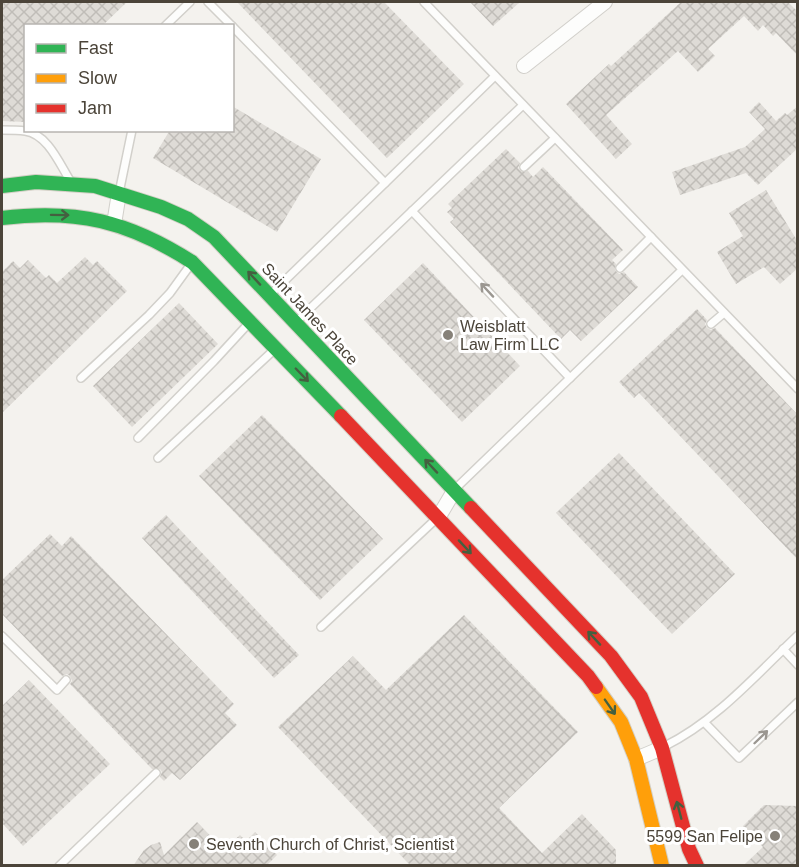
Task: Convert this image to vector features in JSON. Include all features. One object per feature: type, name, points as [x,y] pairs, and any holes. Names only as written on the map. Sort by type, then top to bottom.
[{"type":"street","points":[[524,66],[605,2]]},
{"type":"street","name":"Saint James Place","points":[[2,186],[36,182],[95,186],[161,207],[197,225],[214,237],[611,656],[641,697],[662,748],[689,849],[697,866]]},
{"type":"street","points":[[114,224],[119,193]]},
{"type":"street","points":[[2,218],[34,214],[72,215],[114,224],[162,243],[192,262],[251,321],[588,676],[621,722],[636,759],[662,866]]},
{"type":"street","points":[[438,518],[454,491]]},
{"type":"street","points":[[636,759],[662,748]]},
{"type":"lane","points":[[167,24],[190,2]]},
{"type":"lane","points":[[208,2],[230,24]]},
{"type":"lane","points":[[424,2],[798,389]]},
{"type":"lane","points":[[234,28],[385,183]]},
{"type":"lane","points":[[270,295],[495,76]]},
{"type":"lane","points":[[295,323],[523,105]]},
{"type":"lane","points":[[2,130],[24,131]]},
{"type":"lane","points":[[29,132],[45,142],[73,184]]},
{"type":"lane","points":[[119,193],[132,132]]},
{"type":"lane","points":[[524,167],[555,138]]},
{"type":"lane","points":[[412,211],[570,378]]},
{"type":"lane","points":[[620,268],[651,237]]},
{"type":"lane","points":[[81,378],[170,294],[192,262]]},
{"type":"lane","points":[[454,491],[682,270]]},
{"type":"lane","points":[[711,324],[724,313]]},
{"type":"lane","points":[[138,438],[251,321]]},
{"type":"lane","points":[[158,458],[276,348]]},
{"type":"lane","points":[[321,627],[438,518]]},
{"type":"lane","points":[[662,748],[705,723],[798,635]]},
{"type":"lane","points":[[2,636],[57,690],[66,680]]},
{"type":"lane","points":[[783,649],[798,664]]},
{"type":"lane","points":[[705,723],[739,758],[798,702]]},
{"type":"lane","points":[[59,866],[156,773]]},
{"type":"building","points":[[2,2],[127,2],[104,24],[24,24],[24,122],[2,121]]},
{"type":"building","points":[[237,2],[384,2],[464,84],[387,158]]},
{"type":"building","points":[[470,2],[520,2],[493,26]]},
{"type":"building","points":[[681,2],[788,2],[798,12],[798,56],[776,33],[773,36],[763,25],[758,31],[744,16],[708,49],[715,56],[698,72],[678,51],[606,115],[632,144],[616,159],[566,104]]},
{"type":"building","points":[[759,102],[776,121],[798,106],[798,148],[758,185],[746,173],[680,195],[672,172],[745,147],[765,129],[749,112]]},
{"type":"building","points":[[234,107],[321,159],[277,232],[153,158],[169,132],[234,132]]},
{"type":"building","points":[[506,149],[520,163],[518,168],[522,172],[528,171],[533,177],[543,167],[623,250],[612,260],[616,264],[615,270],[619,274],[624,272],[638,287],[581,341],[570,330],[561,339],[450,222],[454,219],[447,212],[452,208],[448,204]]},
{"type":"building","points":[[766,190],[798,242],[798,268],[780,284],[764,267],[736,284],[717,252],[743,236],[729,213]]},
{"type":"building","points":[[85,257],[93,265],[97,261],[127,291],[2,413],[2,272],[13,261],[20,268],[28,260],[46,278],[49,275],[57,283]]},
{"type":"building","points":[[423,263],[520,366],[462,422],[364,320]]},
{"type":"building","points":[[179,303],[218,344],[132,427],[93,386]]},
{"type":"building","points":[[697,309],[707,320],[705,324],[707,328],[711,330],[715,328],[798,415],[798,560],[639,393],[634,398],[619,382]]},
{"type":"building","points":[[262,415],[383,539],[320,600],[199,476]]},
{"type":"building","points":[[619,453],[735,574],[672,634],[556,513]]},
{"type":"building","points":[[166,515],[299,655],[274,678],[142,538]]},
{"type":"building","points":[[50,534],[62,546],[71,536],[234,704],[225,713],[237,725],[180,780],[172,773],[164,781],[160,777],[162,772],[160,769],[152,769],[70,684],[72,681],[70,676],[67,674],[62,676],[2,614],[2,580]]},
{"type":"building","points":[[464,615],[578,732],[499,808],[542,853],[582,814],[616,850],[616,866],[411,866],[278,727],[353,656],[386,690]]},
{"type":"building","points":[[29,680],[110,764],[23,846],[2,823],[2,706]]},
{"type":"building","name":"5599 San Felipe","points":[[764,805],[798,806],[798,866],[743,866],[763,847],[743,826]]},
{"type":"building","points":[[197,822],[222,848],[240,835],[246,841],[255,832],[277,855],[266,866],[133,866],[144,850],[151,845],[160,842],[164,855]]},
{"type":"traffic: fast","points":[[2,186],[36,182],[95,186],[161,207],[188,219],[214,237],[471,508]]},
{"type":"traffic: fast","points":[[2,218],[54,215],[101,221],[124,228],[169,248],[192,262],[341,416]]},
{"type":"traffic: slow","points":[[596,687],[621,722],[636,759],[662,866]]},
{"type":"traffic: jam","points":[[341,416],[596,687]]},
{"type":"traffic: jam","points":[[471,508],[611,656],[641,697],[662,748],[689,849],[697,866]]},
{"type":"place","name":"Weisblatt Law Firm LLC","points":[[448,335]]},
{"type":"place","name":"5599 San Felipe","points":[[775,836]]},
{"type":"place","name":"Seventh Church of Christ, Scientist","points":[[194,844]]}]
